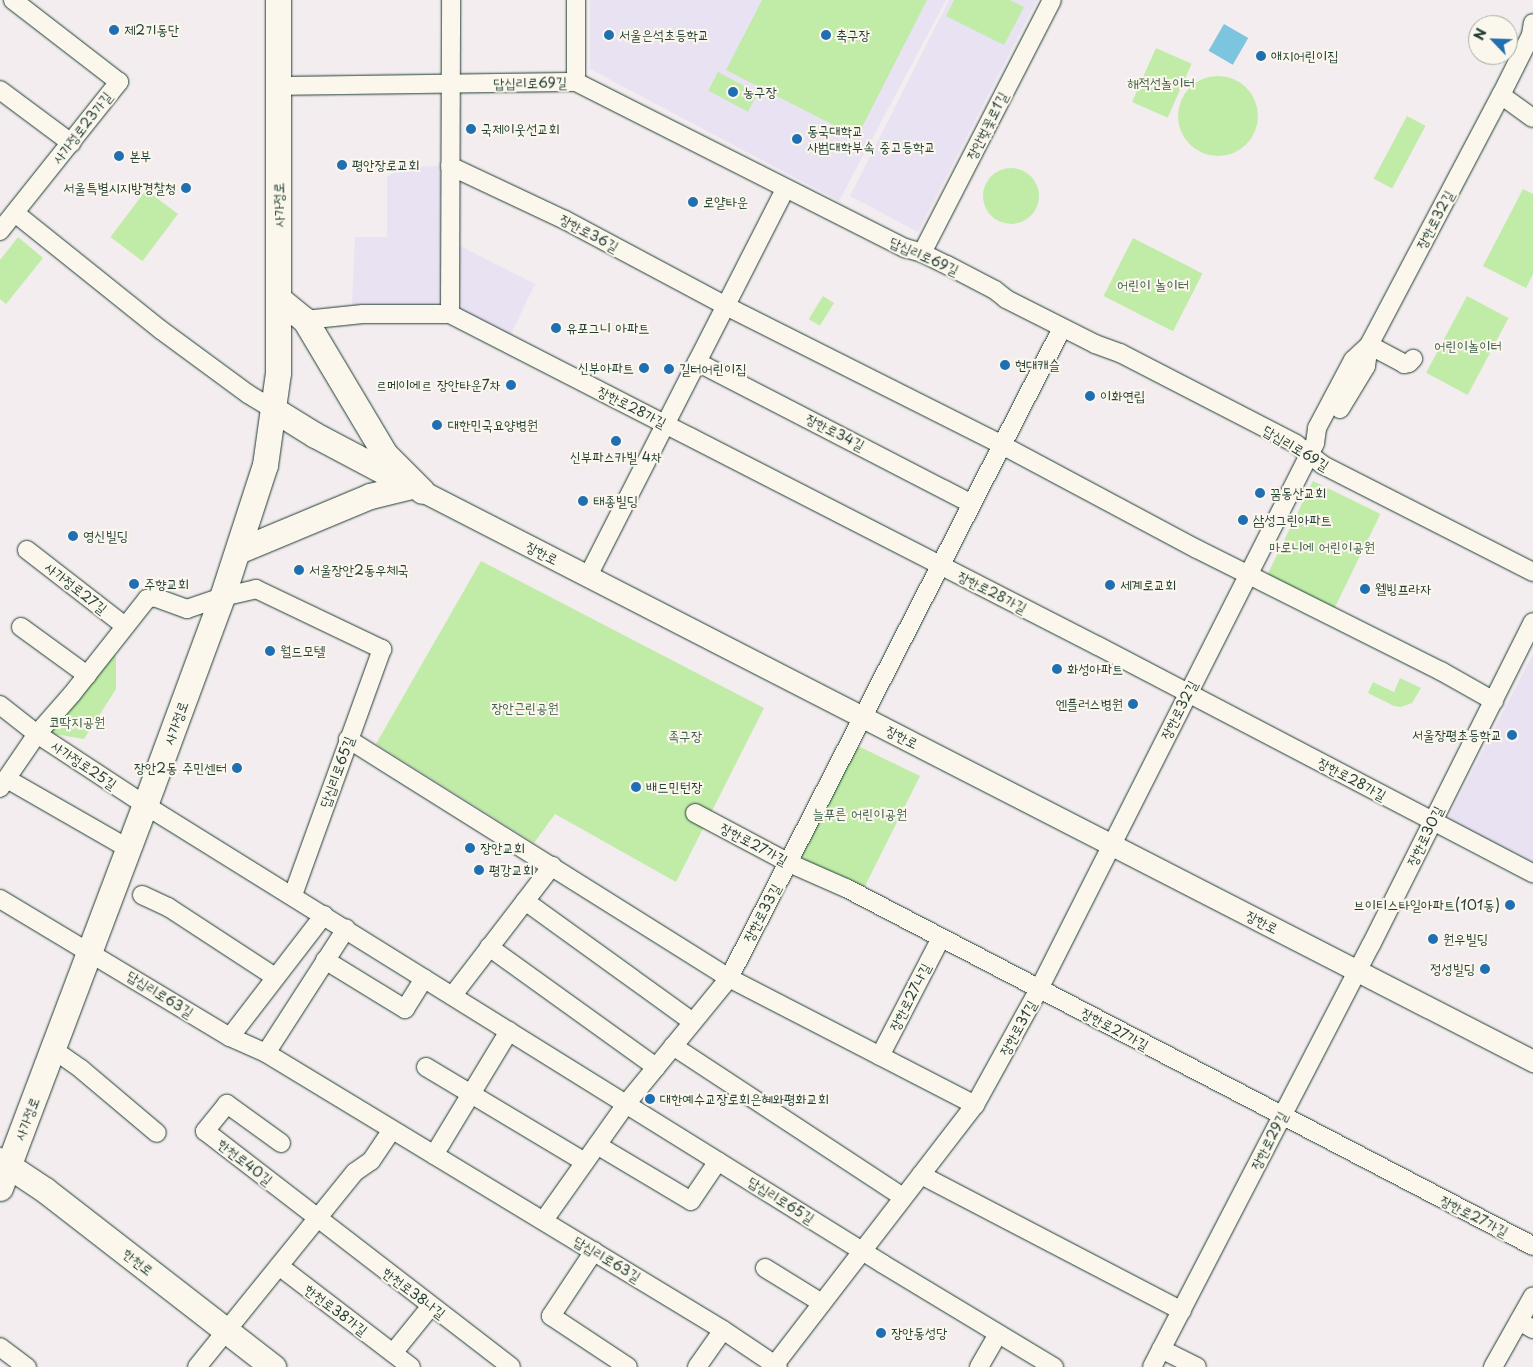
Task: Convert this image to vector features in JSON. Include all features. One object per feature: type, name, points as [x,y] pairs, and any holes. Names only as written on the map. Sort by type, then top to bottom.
[{"type":"main road","name":"사가정로","points":[[3,1171],[54,1050],[145,805],[222,597],[265,465],[278,373],[280,300],[278,0]]},
{"type":"main road","points":[[280,300],[305,320],[385,454],[417,488]]},
{"type":"main road","name":"장한로","points":[[273,409],[315,435],[417,488]]},
{"type":"main road","points":[[238,551],[370,496],[417,488]]},
{"type":"main road","name":"한천로","points":[[3,1171],[46,1190],[273,1367]]},
{"type":"street","name":"사가정로23가길","points":[[0,232],[119,82],[13,0]]},
{"type":"street","points":[[450,0],[450,314]]},
{"type":"street","points":[[576,0],[576,82]]},
{"type":"street","name":"장안벚꽃로1길","points":[[922,253],[1052,0]]},
{"type":"street","name":"장한로32길","points":[[1111,844],[1312,448],[1326,434],[1366,366],[1369,345],[1501,95],[1531,35],[1532,25]]},
{"type":"street","name":"장한로32길","points":[[1501,95],[1518,79],[1533,57]]},
{"type":"street","name":"답십리로69길","points":[[278,86],[576,82],[785,189],[905,248],[922,253],[995,290],[1006,299],[1062,328],[1095,344],[1120,353],[1296,444],[1312,448],[1323,465],[1533,572]]},
{"type":"street","points":[[0,90],[71,143]]},
{"type":"street","points":[[1501,95],[1533,118]]},
{"type":"street","name":"장한로36길","points":[[450,166],[574,225],[726,306]]},
{"type":"street","points":[[588,576],[785,189]]},
{"type":"street","points":[[15,213],[161,330],[248,394],[273,409]]},
{"type":"street","points":[[726,306],[1002,445],[1247,575],[1415,658],[1494,701]]},
{"type":"street","name":"장한로28가길","points":[[305,320],[363,314],[450,314],[1188,693],[1533,873]]},
{"type":"street","points":[[863,717],[1062,328]]},
{"type":"street","points":[[1369,345],[1404,364],[1409,363],[1413,359]]},
{"type":"street","name":"장한로34길","points":[[697,362],[972,504]]},
{"type":"street","name":"장한로","points":[[417,488],[1533,1061]]},
{"type":"street","name":"사가정로27길","points":[[28,550],[126,626]]},
{"type":"street","name":"답십리로65길","points":[[222,597],[256,589],[382,649],[292,895]]},
{"type":"street","points":[[129,848],[3,784],[37,734],[147,599],[154,597],[187,609],[222,597]]},
{"type":"street","name":"장한로30길","points":[[1356,971],[1533,622]]},
{"type":"street","points":[[21,627],[87,675]]},
{"type":"street","name":"사가정로25길","points":[[0,705],[37,734],[145,805]]},
{"type":"street","name":"장한로33길","points":[[544,1220],[626,1104],[729,978],[863,717]]},
{"type":"street","points":[[348,740],[729,978],[975,1106]]},
{"type":"street","name":"답십리로65길","points":[[145,805],[1054,1367]]},
{"type":"street","name":"장한로27가길","points":[[696,813],[789,863],[846,888],[1282,1117],[1533,1246]]},
{"type":"street","name":"장한로31길","points":[[776,1366],[862,1250],[975,1106],[1039,989],[1111,844]]},
{"type":"street","points":[[452,995],[552,866]]},
{"type":"street","points":[[142,895],[168,907],[275,977]]},
{"type":"street","name":"답십리로63길","points":[[0,899],[230,1037],[266,1053],[544,1220],[723,1330],[776,1366]]},
{"type":"street","points":[[525,901],[693,1022]]},
{"type":"street","points":[[230,1037],[324,915]]},
{"type":"street","points":[[266,1053],[346,928]]},
{"type":"street","name":"장한로27나길","points":[[880,1056],[940,938]]},
{"type":"street","points":[[489,947],[656,1067]]},
{"type":"street","points":[[325,960],[405,1009],[424,978]]},
{"type":"street","name":"장한로29길","points":[[1152,1367],[1356,971]]},
{"type":"street","points":[[434,1155],[509,1031]]},
{"type":"street","points":[[673,1046],[903,1197]]},
{"type":"street","points":[[54,1050],[81,1069],[158,1133]]},
{"type":"street","points":[[426,1067],[586,1162]]},
{"type":"street","name":"한천로40길","points":[[281,1143],[227,1104],[205,1131],[317,1219]]},
{"type":"street","points":[[197,1367],[355,1172],[371,1161],[392,1130]]},
{"type":"street","points":[[598,1145],[691,1201],[718,1161]]},
{"type":"street","points":[[921,1175],[1182,1311]]},
{"type":"street","name":"한천로38나길","points":[[317,1219],[511,1367]]},
{"type":"street","points":[[594,1251],[551,1316],[628,1367]]},
{"type":"street","name":"한천로38가길","points":[[279,1266],[411,1367]]},
{"type":"street","points":[[765,1268],[822,1303]]},
{"type":"street","points":[[1493,1367],[1526,1325],[1533,1296]]},
{"type":"street","points":[[393,1353],[431,1306]]},
{"type":"street","points":[[697,1367],[723,1330]]},
{"type":"street","points":[[979,1367],[998,1334]]},
{"type":"street","points":[[0,1347],[27,1367]]},
{"type":"street","points":[[1161,1349],[1197,1367]]},
{"type":"shaded area","name":"동국대학교 사범대학부속 중고등학교","points":[[590,0],[946,0],[839,201],[590,69]]},
{"type":"shaded area","points":[[949,0],[1037,0],[918,232],[850,196]]},
{"type":"shaded area","points":[[442,166],[454,243],[535,284],[509,338],[446,307],[352,305],[355,237],[387,237],[387,177],[404,167]]},
{"type":"shaded area","name":"서울장평초등학교","points":[[1533,654],[1533,862],[1451,821],[1449,816]]},
{"type":"green space","name":"축구장","points":[[762,0],[927,0],[857,137],[726,70]]},
{"type":"green space","points":[[954,0],[1010,0],[1024,7],[1004,45],[946,16]]},
{"type":"green space","name":"해적선놀이터","points":[[1156,48],[1192,64],[1168,118],[1132,102]]},
{"type":"green space","name":"농구장","points":[[718,72],[758,93],[748,112],[708,91]]},
{"type":"green space","points":[[1218,76],[1233,79],[1246,88],[1255,101],[1258,116],[1255,131],[1246,144],[1233,153],[1218,156],[1203,153],[1190,144],[1181,131],[1178,116],[1181,101],[1190,88],[1203,79]]},
{"type":"green space","points":[[1407,116],[1426,126],[1392,189],[1374,179]]},
{"type":"green space","points":[[1011,168],[1022,170],[1031,176],[1037,185],[1039,196],[1037,207],[1031,216],[1022,222],[1011,224],[1000,222],[991,216],[985,207],[983,196],[985,185],[991,176],[1000,170]]},
{"type":"green space","points":[[1523,189],[1533,194],[1533,274],[1526,288],[1483,266]]},
{"type":"green space","points":[[146,190],[178,214],[142,261],[110,237]]},
{"type":"green space","points":[[18,237],[43,258],[6,304],[0,299],[0,260]]},
{"type":"green space","name":"어린이 놀이터","points":[[1133,238],[1202,273],[1173,331],[1103,296]]},
{"type":"green space","points":[[823,296],[834,303],[820,326],[809,319]]},
{"type":"green space","name":"어린이놀이터","points":[[1467,296],[1508,318],[1468,395],[1426,373]]},
{"type":"green space","name":"마로니에 어린이공원","points":[[1313,481],[1380,514],[1332,614],[1264,581]]},
{"type":"green space","name":"장안근린공원","points":[[481,561],[764,708],[676,882],[555,814],[534,843],[376,744]]},
{"type":"green space","name":"코딱지공원","points":[[113,649],[116,658],[116,689],[84,739],[48,733]]},
{"type":"green space","points":[[1400,678],[1421,688],[1412,703],[1401,707],[1394,706],[1368,693],[1373,682],[1394,692]]},
{"type":"green space","name":"늘푸른 어린이공원","points":[[860,747],[920,776],[863,890],[805,862],[801,851],[850,751]]},
{"type":"water","points":[[1224,24],[1248,38],[1233,65],[1208,51]]},
{"type":"place","name":"제2기동단","points":[[114,30]]},
{"type":"place","name":"서울은석초등학교","points":[[609,35]]},
{"type":"place","name":"축구장","points":[[826,35]]},
{"type":"place","name":"애지어린이집","points":[[1261,56]]},
{"type":"place","name":"농구장","points":[[733,92]]},
{"type":"place","name":"국제이웃선교회","points":[[471,129]]},
{"type":"place","name":"동국대학교 사범대학부속 중고등학교","points":[[797,139]]},
{"type":"place","name":"본부","points":[[119,156]]},
{"type":"place","name":"평안장로교회","points":[[342,165]]},
{"type":"place","name":"서울특별시지방경찰청","points":[[186,188]]},
{"type":"place","name":"로얄타운","points":[[693,202]]},
{"type":"place","name":"유포그니 아파트","points":[[556,328]]},
{"type":"place","name":"현대캐슬","points":[[1005,365]]},
{"type":"place","name":"신부아파트","points":[[644,368]]},
{"type":"place","name":"길터어린이집","points":[[669,369]]},
{"type":"place","name":"르메이에르 장안타운7차","points":[[511,385]]},
{"type":"place","name":"이화연립","points":[[1090,396]]},
{"type":"place","name":"대한민국요양병원","points":[[437,425]]},
{"type":"place","name":"신부파스카빌 4차","points":[[616,441]]},
{"type":"place","name":"꿈동산교회","points":[[1260,493]]},
{"type":"place","name":"태종빌딩","points":[[583,501]]},
{"type":"place","name":"삼성그린아파트","points":[[1243,520]]},
{"type":"place","name":"영신빌딩","points":[[73,536]]},
{"type":"place","name":"서울장안2동우체국","points":[[299,570]]},
{"type":"place","name":"주향교회","points":[[134,584]]},
{"type":"place","name":"세계로교회","points":[[1110,585]]},
{"type":"place","name":"웰빙프라자","points":[[1365,589]]},
{"type":"place","name":"월드모텔","points":[[270,651]]},
{"type":"place","name":"화성아파트","points":[[1057,669]]},
{"type":"place","name":"엔플러스병원","points":[[1133,704]]},
{"type":"place","name":"서울장평초등학교","points":[[1512,735]]},
{"type":"place","name":"장안2동 주민센터","points":[[237,768]]},
{"type":"place","name":"배드민턴장","points":[[636,787]]},
{"type":"place","name":"장안교회","points":[[470,848]]},
{"type":"place","name":"평강교회","points":[[479,870]]},
{"type":"place","name":"브이티스타일아파트(101동)","points":[[1510,905]]},
{"type":"place","name":"원우빌딩","points":[[1433,939]]},
{"type":"place","name":"정성빌딩","points":[[1485,969]]},
{"type":"place","name":"대한예수교장로회은혜와평화교회","points":[[650,1099]]},
{"type":"place","name":"장안동성당","points":[[881,1333]]},
{"type":"park label","name":"족구장","points":[[685,736]]}]
